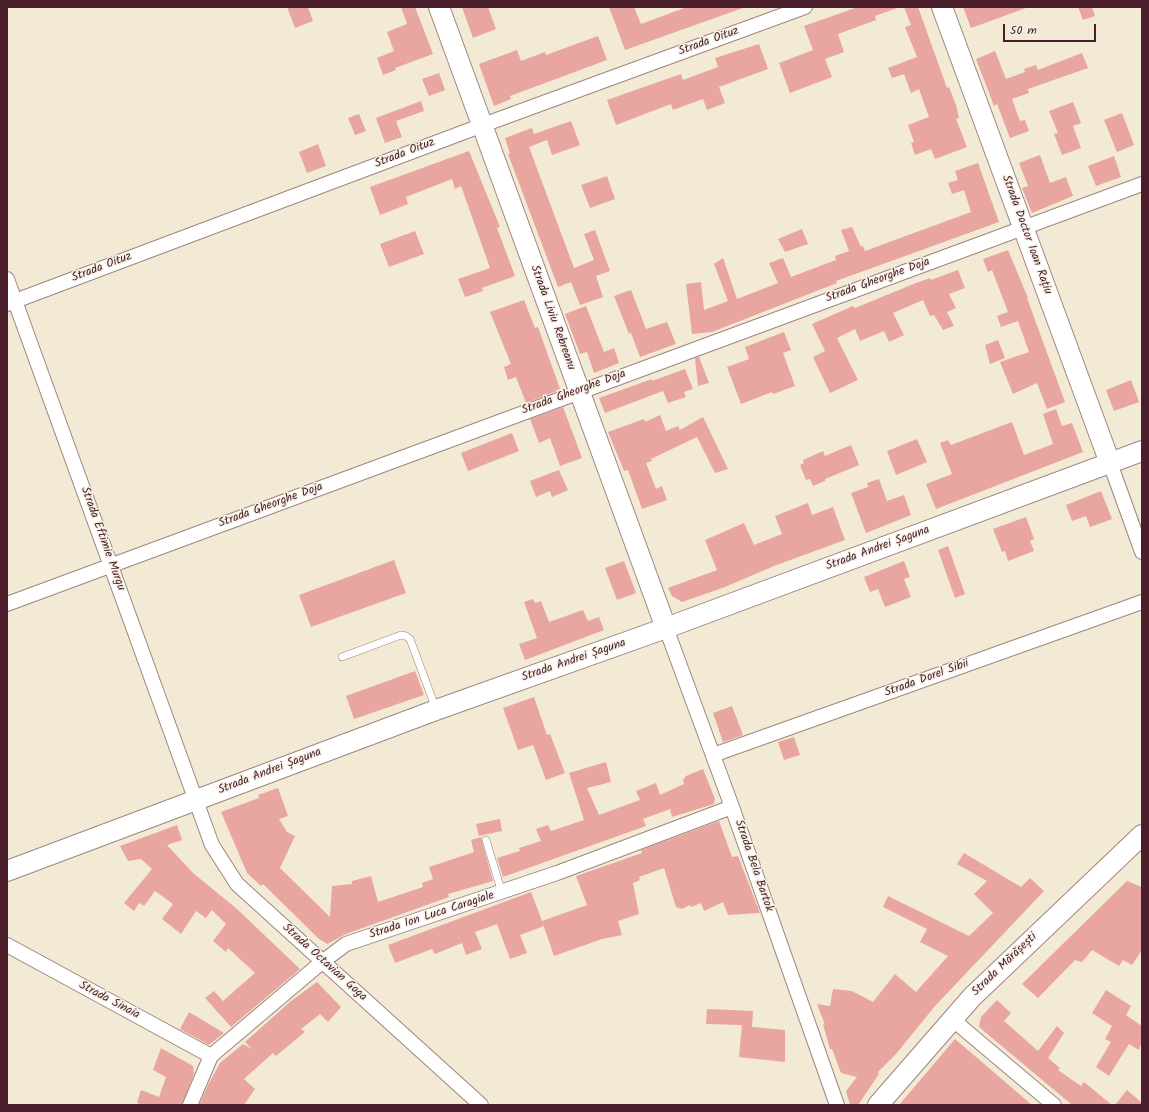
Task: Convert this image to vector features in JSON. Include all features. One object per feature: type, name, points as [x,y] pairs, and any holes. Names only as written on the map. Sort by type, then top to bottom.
[{"type":"street","name":"Strada Liviu Rebreanu","points":[[439,7],[483,125],[578,392],[666,628]]},
{"type":"street","name":"Strada Oituz","points":[[11,303],[483,125],[805,7]]},
{"type":"street","name":"Strada Doctor Ioan Rațiu","points":[[942,7],[1110,463]]},
{"type":"street","name":"Strada Gheorghe Doja","points":[[7,604],[1142,184]]},
{"type":"street","name":"Strada Eftimie Murgu","points":[[7,279],[11,303],[112,566],[197,800]]},
{"type":"street","name":"Strada Andrei Șaguna","points":[[7,871],[436,710],[666,628],[1142,451]]},
{"type":"street","points":[[1110,463],[1142,552]]},
{"type":"street","name":"Strada Dorel Sibii","points":[[713,755],[1142,602]]},
{"type":"street","name":"Strada Bela Bartok","points":[[666,628],[732,806],[837,1105]]},
{"type":"street","name":"Strada Octavian Goga","points":[[197,800],[212,845],[237,884],[481,1105]]},
{"type":"street","name":"Strada Ion Luca Caragiale","points":[[190,1105],[211,1056],[322,962],[346,944],[502,893],[732,806]]},
{"type":"street","name":"Strada Mărășești","points":[[878,1105],[952,1019],[999,969],[1142,835]]},
{"type":"street","name":"Strada Sinaia","points":[[7,945],[211,1056]]},
{"type":"street","points":[[952,1019],[1054,1105]]},
{"type":"lane","points":[[342,657],[401,635],[406,636],[410,639],[436,710]]},
{"type":"lane","points":[[486,840],[502,893]]},
{"type":"building","points":[[287,7],[308,7],[313,21],[295,28]]},
{"type":"building","points":[[401,7],[415,7],[433,54],[395,68],[396,70],[383,75],[377,58],[394,51],[387,32],[407,24]]},
{"type":"building","points":[[462,7],[488,7],[496,29],[473,38]]},
{"type":"building","points":[[609,7],[634,7],[641,24],[687,7],[743,8],[625,50]]},
{"type":"building","points":[[858,7],[897,8],[875,16],[876,20],[838,34],[844,52],[825,59],[832,77],[790,93],[779,63],[813,50],[804,26]]},
{"type":"building","points":[[904,7],[918,7],[947,88],[949,87],[956,105],[959,118],[956,119],[967,147],[935,159],[931,149],[915,155],[911,143],[914,142],[908,125],[929,117],[919,89],[911,93],[904,74],[892,78],[888,68],[917,57],[905,27],[911,25]]},
{"type":"building","points":[[963,7],[1026,7],[1026,8],[971,28]]},
{"type":"building","points":[[1078,7],[1092,7],[1095,16],[1083,20]]},
{"type":"building","points":[[598,36],[607,60],[510,96],[511,99],[494,106],[479,64],[517,50],[521,61],[545,52],[546,55]]},
{"type":"building","points":[[759,44],[768,69],[719,87],[725,103],[707,110],[703,99],[673,110],[671,104],[616,125],[607,100],[681,74],[683,80],[718,67],[715,58]]},
{"type":"building","points":[[995,51],[1006,79],[1025,72],[1024,69],[1036,65],[1038,70],[1082,53],[1088,68],[1028,89],[1029,93],[1012,99],[1020,121],[1025,120],[1029,131],[1010,138],[997,104],[994,106],[976,59]]},
{"type":"building","points":[[439,73],[445,90],[429,96],[422,79]]},
{"type":"building","points":[[421,101],[424,111],[396,121],[402,137],[385,143],[376,118]]},
{"type":"building","points":[[1073,102],[1081,123],[1073,126],[1081,148],[1062,155],[1054,134],[1058,133],[1049,111]]},
{"type":"building","points":[[1122,113],[1134,145],[1117,152],[1104,120]]},
{"type":"building","points":[[359,114],[366,131],[355,135],[348,118]]},
{"type":"building","points":[[571,121],[580,145],[552,155],[547,140],[529,147],[574,268],[594,260],[584,234],[595,230],[610,271],[596,276],[603,297],[580,305],[571,282],[558,287],[508,154],[510,154],[505,138],[532,128],[534,134]]},
{"type":"building","points":[[318,144],[326,166],[307,173],[299,152]]},
{"type":"building","points":[[469,151],[500,227],[497,228],[515,276],[482,288],[483,291],[465,297],[458,279],[490,268],[461,186],[455,189],[452,179],[406,197],[408,204],[380,215],[370,187]]},
{"type":"building","points":[[1040,155],[1050,183],[1066,177],[1073,196],[1032,213],[1022,188],[1028,186],[1019,163]]},
{"type":"building","points":[[1114,156],[1121,177],[1096,186],[1088,166]]},
{"type":"building","points":[[978,163],[999,222],[836,281],[837,283],[712,332],[692,334],[686,284],[701,282],[704,310],[728,301],[714,264],[723,258],[737,299],[778,283],[769,263],[783,258],[791,277],[836,260],[835,256],[849,251],[841,230],[852,227],[861,247],[863,246],[865,251],[971,212],[964,190],[952,194],[948,183],[958,180],[955,171]]},
{"type":"building","points":[[607,176],[615,199],[590,208],[581,185]]},
{"type":"building","points":[[802,229],[808,244],[785,252],[778,239]]},
{"type":"building","points":[[415,231],[424,254],[389,267],[380,244]]},
{"type":"building","points":[[1008,250],[1028,298],[1065,402],[1047,409],[1037,383],[1013,394],[1000,362],[1029,352],[1018,321],[1001,327],[997,316],[1008,312],[992,270],[988,272],[983,259]]},
{"type":"building","points":[[958,270],[965,288],[949,294],[956,308],[947,312],[954,326],[943,330],[934,315],[930,316],[923,300],[893,313],[904,335],[889,342],[884,331],[860,341],[855,329],[837,338],[858,380],[830,393],[813,357],[825,351],[812,324],[853,306],[855,308],[916,283],[930,278],[931,280]]},
{"type":"building","points":[[631,290],[646,329],[667,322],[676,344],[640,357],[614,296]]},
{"type":"building","points":[[524,300],[535,328],[538,327],[560,389],[526,403],[516,377],[508,380],[504,367],[511,364],[490,312]]},
{"type":"building","points":[[586,306],[604,352],[614,348],[619,363],[594,373],[587,352],[580,354],[565,314]]},
{"type":"building","points":[[784,332],[791,350],[783,353],[795,386],[773,394],[772,392],[741,404],[727,367],[749,359],[745,347]]},
{"type":"building","points":[[998,340],[1005,358],[990,364],[985,345]]},
{"type":"building","points":[[699,357],[709,383],[698,386],[695,358]]},
{"type":"building","points":[[685,369],[693,389],[684,392],[686,397],[668,403],[663,391],[605,413],[599,398]]},
{"type":"building","points":[[1131,380],[1139,402],[1114,411],[1106,390]]},
{"type":"building","points":[[563,407],[582,458],[560,466],[550,438],[539,443],[530,419]]},
{"type":"building","points":[[1056,409],[1062,426],[1072,423],[1083,452],[936,509],[926,484],[952,474],[940,443],[948,440],[951,445],[1012,422],[1024,455],[1053,444],[1043,414]]},
{"type":"building","points":[[660,415],[666,431],[678,426],[680,430],[703,417],[728,469],[715,473],[697,437],[651,459],[652,461],[646,463],[656,489],[662,486],[667,500],[642,509],[628,470],[624,471],[608,432],[644,419],[645,422]]},
{"type":"building","points":[[512,433],[519,451],[468,471],[461,453]]},
{"type":"building","points":[[917,439],[927,462],[896,475],[887,451]]},
{"type":"building","points":[[851,445],[859,465],[825,479],[825,481],[813,486],[810,479],[806,480],[800,465],[804,463],[803,460],[823,451],[825,456]]},
{"type":"building","points":[[559,470],[568,490],[552,497],[550,491],[536,497],[530,481]]},
{"type":"building","points":[[879,479],[887,501],[904,495],[911,515],[866,533],[851,493],[868,487],[867,483]]},
{"type":"building","points":[[1101,491],[1112,519],[1090,527],[1086,516],[1072,521],[1066,505]]},
{"type":"building","points":[[808,503],[812,515],[833,507],[845,540],[774,566],[725,587],[682,602],[672,596],[668,588],[717,570],[705,540],[744,523],[754,545],[782,534],[775,516]]},
{"type":"building","points":[[1026,517],[1034,539],[1030,541],[1034,551],[1008,561],[1005,551],[1002,552],[993,529]]},
{"type":"building","points":[[948,546],[965,594],[955,598],[938,550]]},
{"type":"building","points":[[394,560],[406,593],[311,627],[299,595]]},
{"type":"building","points":[[624,561],[636,593],[617,600],[605,568]]},
{"type":"building","points":[[904,561],[910,577],[904,579],[911,597],[885,607],[878,589],[870,592],[864,577]]},
{"type":"building","points":[[533,599],[535,603],[541,601],[549,622],[583,610],[588,621],[599,617],[604,630],[525,660],[519,644],[537,638],[524,602]]},
{"type":"building","points":[[415,671],[424,695],[354,719],[346,696]]},
{"type":"building","points":[[534,697],[547,735],[550,734],[565,773],[546,780],[533,745],[518,750],[503,708]]},
{"type":"building","points":[[732,706],[743,735],[723,742],[713,713]]},
{"type":"building","points":[[794,737],[800,755],[784,760],[778,742]]},
{"type":"building","points":[[606,762],[611,782],[587,788],[599,815],[640,800],[636,791],[656,783],[660,795],[684,784],[683,780],[686,776],[703,769],[715,799],[714,804],[672,817],[670,809],[643,819],[646,826],[503,877],[497,858],[520,851],[519,848],[541,841],[536,829],[548,825],[551,831],[584,820],[569,773]]},
{"type":"building","points":[[278,788],[288,816],[279,819],[287,832],[295,836],[280,868],[330,917],[332,886],[352,884],[352,881],[371,876],[378,902],[423,887],[422,883],[433,879],[429,867],[474,852],[471,840],[481,837],[493,881],[448,894],[449,897],[346,934],[327,944],[318,938],[263,884],[261,886],[247,873],[221,812],[259,798],[258,795]]},
{"type":"building","points":[[500,819],[502,831],[479,836],[476,824]]},
{"type":"building","points":[[719,821],[732,857],[738,856],[760,913],[728,915],[723,902],[704,911],[701,903],[691,907],[690,905],[682,909],[676,907],[664,868],[639,877],[640,880],[633,883],[639,914],[618,921],[622,935],[602,939],[554,956],[542,921],[587,905],[576,876],[642,853],[641,850]]},
{"type":"building","points":[[177,825],[182,840],[167,845],[193,873],[237,909],[300,969],[231,1027],[205,998],[214,991],[223,1001],[255,973],[228,948],[226,952],[213,941],[226,924],[212,910],[206,918],[196,911],[181,934],[162,919],[173,904],[155,891],[144,906],[139,903],[134,911],[124,903],[152,869],[141,859],[128,861],[120,846]]},
{"type":"building","points":[[964,853],[1021,887],[1030,878],[1044,891],[935,1006],[896,1054],[878,1072],[879,1074],[858,1105],[850,1105],[846,1091],[857,1077],[841,1073],[832,1049],[830,1049],[823,1024],[825,1025],[817,1004],[830,1006],[833,989],[852,991],[873,1002],[895,974],[916,992],[948,956],[920,942],[927,929],[883,907],[888,896],[969,936],[993,913],[974,894],[987,881],[957,864]]},
{"type":"building","points":[[1127,881],[1142,887],[1142,950],[1132,965],[1123,960],[1119,966],[1092,950],[1082,962],[1075,960],[1038,998],[1022,984]]},
{"type":"building","points":[[531,892],[544,926],[520,935],[527,953],[510,959],[497,924],[475,932],[482,949],[466,955],[462,943],[435,954],[432,949],[395,963],[388,945]]},
{"type":"building","points":[[317,982],[341,1007],[328,1022],[320,1014],[301,1029],[305,1032],[276,1056],[273,1053],[244,1079],[255,1089],[244,1105],[199,1105],[220,1063],[243,1044],[252,1049],[245,1042],[291,1001]]},
{"type":"building","points":[[1106,990],[1131,1006],[1126,1015],[1142,1026],[1142,1041],[1139,1050],[1129,1044],[1109,1076],[1096,1067],[1111,1042],[1105,1039],[1112,1026],[1092,1013]]},
{"type":"building","points":[[997,1000],[1011,1013],[1004,1021],[1038,1051],[1057,1026],[1064,1033],[1048,1058],[1060,1068],[1058,1070],[1081,1086],[1084,1082],[1112,1105],[1072,1105],[979,1027],[981,1017]]},
{"type":"building","points":[[707,1009],[753,1011],[752,1027],[785,1030],[785,1062],[739,1057],[742,1025],[706,1024]]},
{"type":"building","points":[[189,1012],[224,1033],[209,1045],[180,1029]]},
{"type":"building","points":[[955,1039],[1032,1105],[899,1105]]},
{"type":"building","points":[[161,1048],[193,1066],[194,1074],[182,1105],[143,1105],[137,1103],[141,1090],[159,1097],[166,1077],[153,1070]]},
{"type":"building","points":[[1127,1090],[1142,1103],[1142,1105],[1115,1105]]}]
